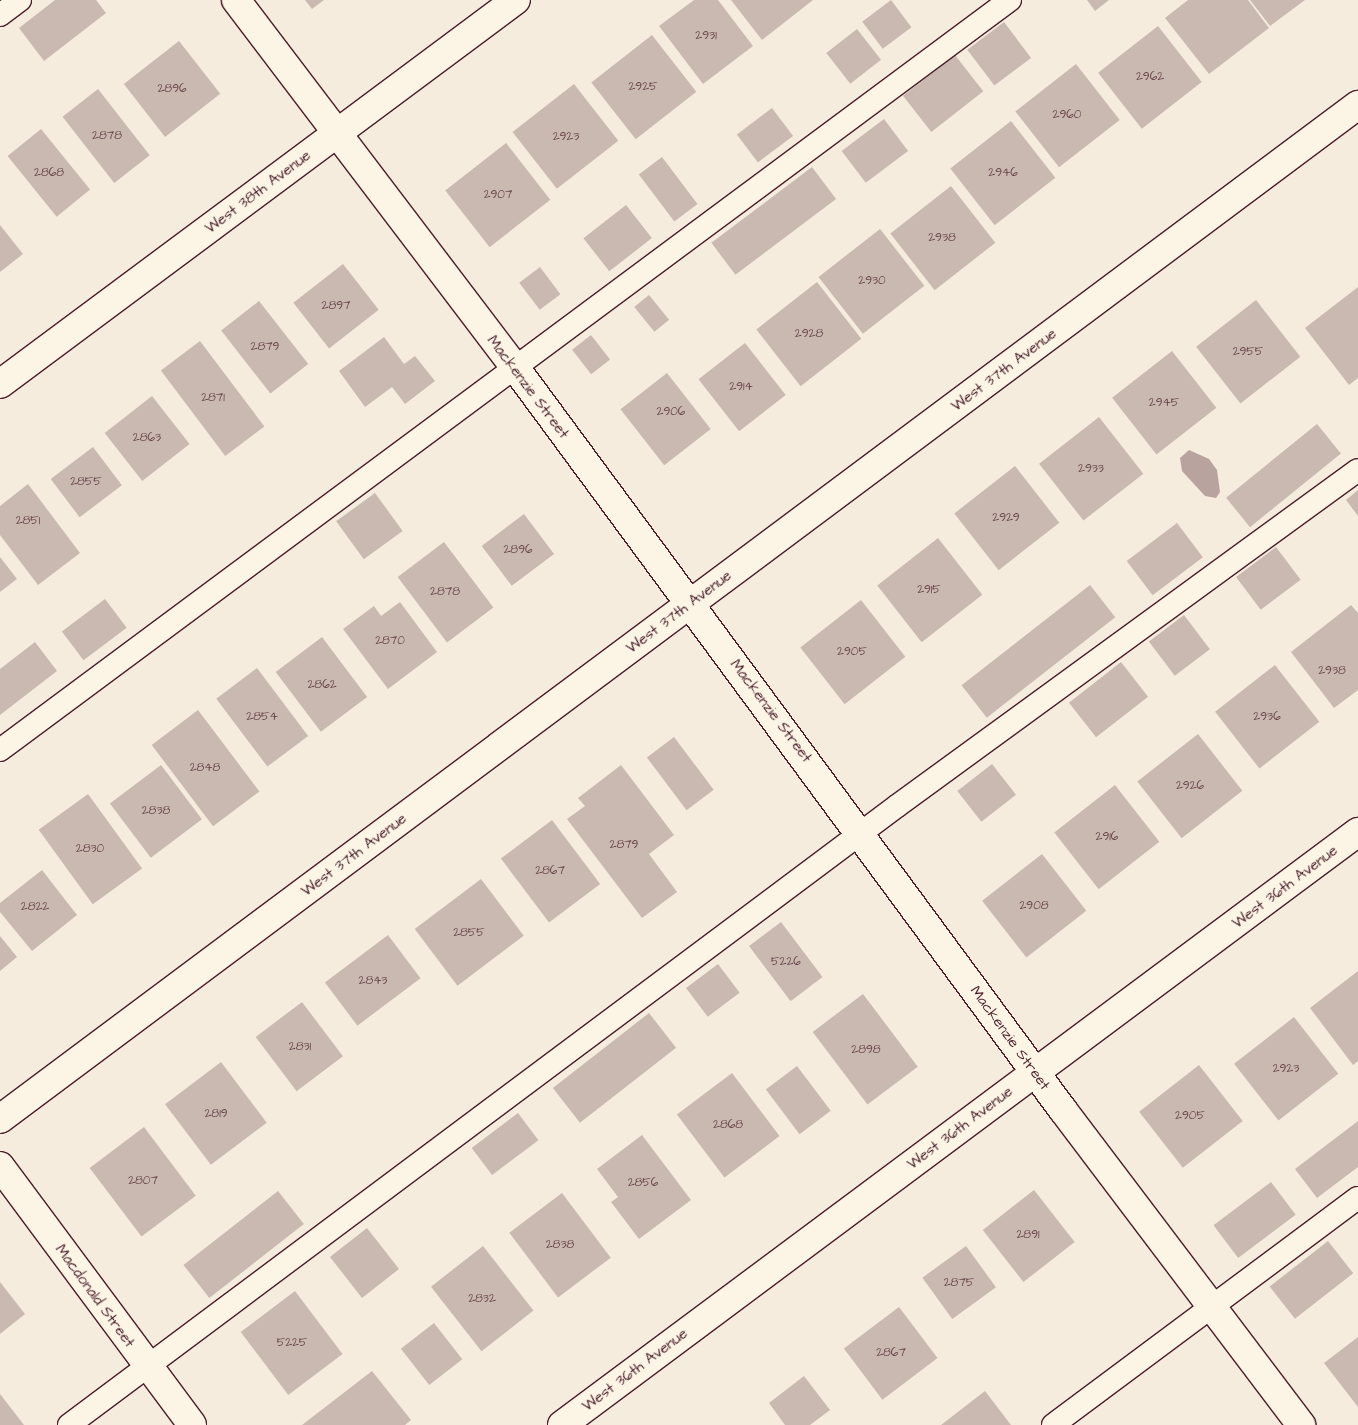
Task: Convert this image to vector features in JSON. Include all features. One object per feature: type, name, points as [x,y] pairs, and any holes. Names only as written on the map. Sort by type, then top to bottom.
[{"type":"street","name":"Mackenzie Street","points":[[236,0],[335,134],[514,366],[689,604],[862,833],[1035,1072],[1214,1306],[1302,1425]]},
{"type":"street","name":"West 38th Avenue","points":[[0,384],[516,0]]},
{"type":"street","name":"West 37th Avenue","points":[[0,1119],[1358,105]]},
{"type":"street","name":"West 36th Avenue","points":[[562,1425],[1358,832]]},
{"type":"street","name":"Macdonald Street","points":[[0,1166],[192,1425]]},
{"type":"lane","points":[[0,15],[20,0]]},
{"type":"lane","points":[[0,750],[514,366],[1010,0]]},
{"type":"lane","points":[[69,1425],[862,833],[1358,470]]},
{"type":"lane","points":[[1053,1425],[1358,1198]]},
{"type":"shaded area","points":[[1189,450],[1209,459],[1217,470],[1220,492],[1216,498],[1205,496],[1182,471],[1180,458]]},
{"type":"building","points":[[55,0],[96,0],[106,13],[44,61],[19,28]]},
{"type":"building","points":[[305,0],[324,0],[312,9]]},
{"type":"building","points":[[694,0],[718,0],[753,46],[703,84],[659,26]]},
{"type":"building","points":[[731,0],[813,0],[762,40]]},
{"type":"building","points":[[891,0],[911,27],[883,49],[862,22]]},
{"type":"building","points":[[1087,0],[1109,0],[1095,11]]},
{"type":"building","points":[[1188,0],[1248,0],[1269,28],[1209,74],[1165,18]]},
{"type":"building","points":[[1250,0],[1305,0],[1270,26]]},
{"type":"building","points":[[1004,22],[1031,58],[994,86],[967,50]]},
{"type":"building","points":[[1158,26],[1202,82],[1142,129],[1098,73]]},
{"type":"building","points":[[857,29],[881,60],[850,84],[826,53]]},
{"type":"building","points":[[652,35],[696,92],[636,139],[591,82]]},
{"type":"building","points":[[179,41],[220,94],[165,137],[124,84]]},
{"type":"building","points":[[955,55],[983,91],[931,132],[903,96]]},
{"type":"building","points":[[1076,64],[1120,120],[1059,167],[1015,111]]},
{"type":"building","points":[[574,84],[618,141],[557,189],[513,132]]},
{"type":"building","points":[[98,89],[150,155],[114,183],[63,117]]},
{"type":"building","points":[[772,108],[793,136],[758,162],[737,134]]},
{"type":"building","points":[[884,119],[908,151],[866,183],[842,151]]},
{"type":"building","points":[[1011,121],[1055,178],[995,225],[950,168]]},
{"type":"building","points":[[41,129],[90,190],[57,217],[8,156]]},
{"type":"building","points":[[506,143],[550,200],[490,247],[445,190]]},
{"type":"building","points":[[662,157],[698,204],[674,222],[639,174]]},
{"type":"building","points":[[812,167],[836,199],[735,275],[711,243]]},
{"type":"building","points":[[951,186],[995,243],[935,290],[890,233]]},
{"type":"building","points":[[626,205],[652,238],[609,271],[583,238]]},
{"type":"building","points":[[0,225],[23,254],[0,272]]},
{"type":"building","points":[[880,229],[924,286],[863,334],[819,277]]},
{"type":"building","points":[[343,264],[379,310],[329,348],[293,303]]},
{"type":"building","points":[[540,267],[560,294],[540,310],[519,283]]},
{"type":"building","points":[[817,282],[861,339],[801,386],[756,329]]},
{"type":"building","points":[[1358,287],[1358,378],[1349,385],[1305,328]]},
{"type":"building","points":[[649,295],[669,320],[654,332],[634,307]]},
{"type":"building","points":[[1256,300],[1300,357],[1240,404],[1196,347]]},
{"type":"building","points":[[259,301],[308,364],[270,394],[221,331]]},
{"type":"building","points":[[591,335],[610,359],[591,374],[572,350]]},
{"type":"building","points":[[384,337],[404,364],[415,356],[435,381],[405,404],[392,387],[365,407],[339,371]]},
{"type":"building","points":[[200,341],[264,426],[225,456],[161,370]]},
{"type":"building","points":[[745,343],[786,395],[739,431],[699,379]]},
{"type":"building","points":[[1172,351],[1216,408],[1156,455],[1112,398]]},
{"type":"building","points":[[667,373],[711,429],[664,465],[621,409]]},
{"type":"building","points":[[152,396],[190,444],[142,481],[105,433]]},
{"type":"building","points":[[1099,417],[1143,474],[1083,521],[1039,464]]},
{"type":"building","points":[[1317,424],[1341,454],[1250,527],[1226,498]]},
{"type":"building","points":[[93,447],[122,485],[80,517],[51,479]]},
{"type":"building","points":[[1015,466],[1059,523],[999,570],[954,513]]},
{"type":"building","points":[[28,484],[80,553],[38,585],[0,535],[0,506]]},
{"type":"building","points":[[1358,490],[1358,516],[1346,500]]},
{"type":"building","points":[[375,493],[403,531],[364,559],[336,521]]},
{"type":"building","points":[[524,514],[554,554],[512,586],[482,546]]},
{"type":"building","points":[[1177,523],[1203,557],[1153,595],[1127,561]]},
{"type":"building","points":[[938,538],[982,595],[922,642],[877,585]]},
{"type":"building","points":[[444,542],[493,607],[447,642],[398,577]]},
{"type":"building","points":[[1276,547],[1301,580],[1261,610],[1236,577]]},
{"type":"building","points":[[0,557],[17,579],[0,592]]},
{"type":"building","points":[[1090,585],[1115,617],[987,718],[962,685]]},
{"type":"building","points":[[105,599],[127,628],[84,660],[62,631]]},
{"type":"building","points":[[861,600],[905,657],[845,704],[800,647]]},
{"type":"building","points":[[400,602],[437,652],[388,689],[343,629],[374,606],[381,616]]},
{"type":"building","points":[[1351,605],[1358,613],[1358,690],[1334,708],[1291,652]]},
{"type":"building","points":[[1184,615],[1210,649],[1175,676],[1149,641]]},
{"type":"building","points":[[322,637],[367,697],[321,732],[276,672]]},
{"type":"building","points":[[35,642],[57,671],[0,715],[0,669]]},
{"type":"building","points":[[1121,662],[1148,697],[1096,737],[1069,703]]},
{"type":"building","points":[[1275,665],[1319,722],[1259,769],[1215,712]]},
{"type":"building","points":[[257,668],[308,736],[267,767],[216,699]]},
{"type":"building","points":[[198,710],[259,791],[213,826],[152,745]]},
{"type":"building","points":[[1198,734],[1242,791],[1182,838],[1137,781]]},
{"type":"building","points":[[674,737],[714,790],[687,810],[647,757]]},
{"type":"building","points":[[992,764],[1016,795],[981,822],[957,791]]},
{"type":"building","points":[[161,765],[202,819],[151,858],[110,804]]},
{"type":"building","points":[[621,765],[674,835],[649,854],[677,892],[642,918],[567,819],[585,806],[578,798]]},
{"type":"building","points":[[1115,785],[1159,842],[1099,889],[1054,832]]},
{"type":"building","points":[[88,794],[142,868],[93,904],[39,830]]},
{"type":"building","points":[[552,820],[600,884],[549,922],[501,859]]},
{"type":"building","points":[[1042,854],[1086,911],[1026,958],[982,901]]},
{"type":"building","points":[[42,870],[77,915],[32,951],[0,912],[0,903]]},
{"type":"building","points":[[481,879],[524,936],[457,986],[415,929]]},
{"type":"building","points":[[781,922],[823,977],[791,1001],[749,946]]},
{"type":"building","points":[[388,935],[420,978],[357,1026],[325,983]]},
{"type":"building","points":[[0,936],[17,957],[0,971]]},
{"type":"building","points":[[718,964],[740,993],[708,1017],[686,988]]},
{"type":"building","points":[[1358,971],[1358,1061],[1353,1065],[1310,1008]]},
{"type":"building","points":[[863,994],[918,1067],[867,1105],[813,1032]]},
{"type":"building","points":[[302,1002],[343,1056],[297,1091],[256,1037]]},
{"type":"building","points":[[649,1013],[676,1048],[580,1123],[553,1088]]},
{"type":"building","points":[[1294,1017],[1338,1074],[1278,1121],[1234,1064]]},
{"type":"building","points":[[221,1062],[267,1123],[211,1165],[165,1104]]},
{"type":"building","points":[[1199,1065],[1243,1121],[1183,1168],[1139,1112]]},
{"type":"building","points":[[797,1066],[831,1111],[800,1134],[766,1089]]},
{"type":"building","points":[[732,1073],[780,1136],[724,1178],[677,1115]]},
{"type":"building","points":[[518,1113],[538,1140],[492,1175],[472,1148]]},
{"type":"building","points":[[1358,1121],[1358,1167],[1317,1198],[1295,1169]]},
{"type":"building","points":[[144,1127],[196,1196],[141,1237],[90,1168]]},
{"type":"building","points":[[642,1135],[691,1200],[639,1239],[611,1202],[618,1197],[597,1169]]},
{"type":"building","points":[[1271,1182],[1296,1215],[1238,1258],[1213,1225]]},
{"type":"building","points":[[1034,1190],[1075,1242],[1023,1282],[983,1230]]},
{"type":"building","points":[[278,1191],[304,1224],[209,1298],[183,1265]]},
{"type":"building","points":[[562,1193],[611,1258],[558,1297],[509,1233]]},
{"type":"building","points":[[367,1228],[399,1269],[362,1298],[330,1257]]},
{"type":"building","points":[[1328,1241],[1353,1273],[1295,1319],[1270,1287]]},
{"type":"building","points":[[483,1246],[533,1311],[481,1351],[431,1287]]},
{"type":"building","points":[[966,1246],[996,1287],[952,1319],[922,1278]]},
{"type":"building","points":[[0,1282],[25,1314],[0,1334]]},
{"type":"building","points":[[295,1291],[343,1354],[288,1395],[241,1332]]},
{"type":"building","points":[[899,1307],[938,1358],[882,1400],[844,1349]]},
{"type":"building","points":[[434,1323],[462,1359],[429,1385],[401,1349]]},
{"type":"building","points":[[1358,1337],[1358,1407],[1324,1363]]},
{"type":"building","points":[[372,1371],[411,1420],[405,1425],[302,1425]]},
{"type":"building","points":[[804,1376],[830,1410],[810,1425],[785,1425],[769,1403]]},
{"type":"building","points":[[985,1391],[1011,1425],[941,1425]]},
{"type":"building","points":[[0,1394],[24,1425],[0,1425]]}]
